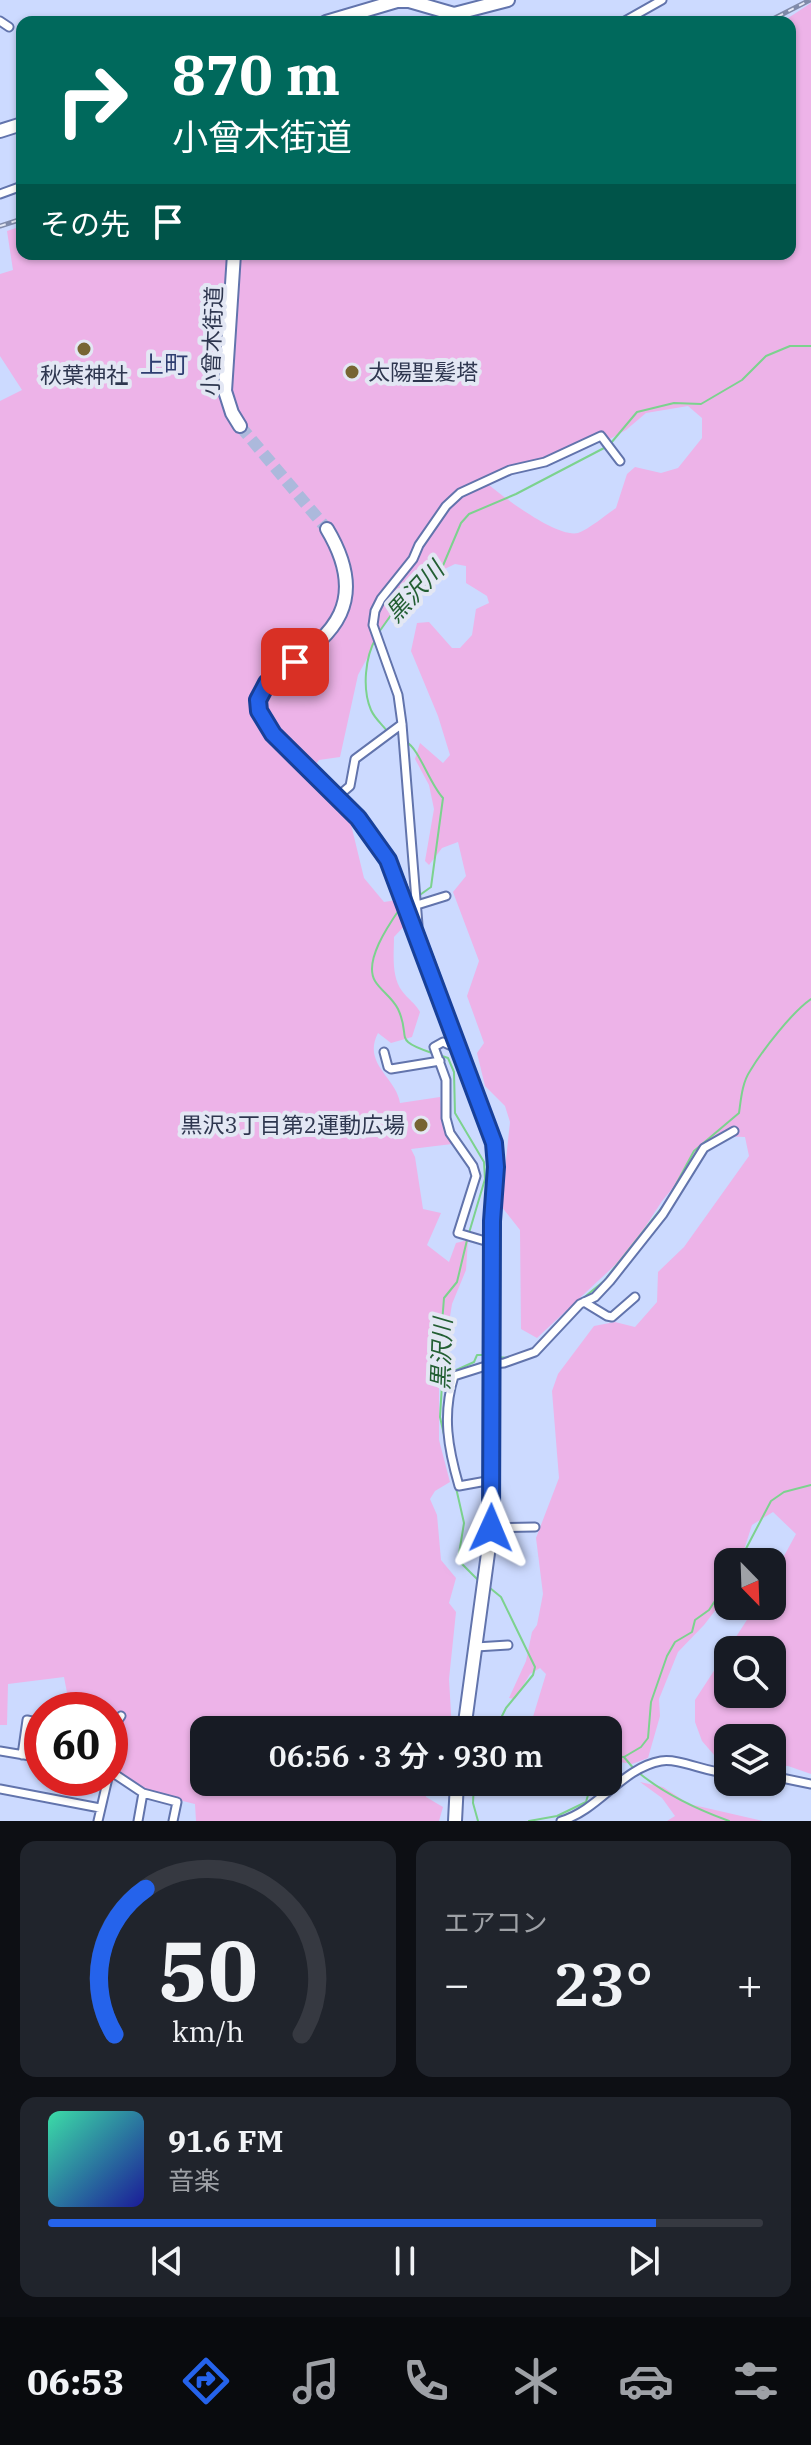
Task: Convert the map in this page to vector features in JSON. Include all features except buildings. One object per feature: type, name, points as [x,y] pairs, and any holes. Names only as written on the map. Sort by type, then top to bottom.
[{"type":"main road","points":[[345,16],[404,0],[454,16]]},
{"type":"main road","points":[[466,16],[508,0]]},
{"type":"main road","name":"小曾木街道","points":[[234,260],[225,391],[240,426]]},
{"type":"main road","points":[[327,529],[340,551],[345,571],[345,591],[338,619],[318,644],[267,683],[258,700],[259,711],[273,734],[337,797],[377,842],[412,901],[419,939],[494,1143],[491,1528],[466,1716]]},
{"type":"main road","points":[[455,1821],[456,1796]]},
{"type":"street","points":[[634,16],[662,0]]},
{"type":"street","points":[[0,21],[9,27]]},
{"type":"street","points":[[446,896],[412,901],[402,724],[398,695],[375,631],[375,611],[446,506],[460,493],[510,470],[545,462],[601,436],[620,461]]},
{"type":"street","points":[[337,797],[350,786],[355,759],[402,724]]},
{"type":"street","points":[[461,1051],[443,1042],[434,1047],[446,1080],[447,1125],[476,1176],[458,1233],[492,1243]]},
{"type":"street","points":[[384,1052],[391,1069],[440,1060]]},
{"type":"street","points":[[492,1480],[459,1486],[448,1439],[446,1401],[454,1376],[492,1359],[504,1363],[535,1352],[584,1302],[595,1297],[610,1281],[663,1214],[704,1148],[734,1131]]},
{"type":"street","points":[[584,1302],[612,1317],[635,1297]]},
{"type":"street","points":[[491,1528],[535,1527]]},
{"type":"street","points":[[476,1647],[508,1645]]},
{"type":"street","points":[[0,1751],[22,1755],[24,1741]]},
{"type":"street","points":[[561,1821],[581,1813],[631,1776],[655,1763],[667,1761],[714,1773]]},
{"type":"street","points":[[786,1779],[811,1784]]},
{"type":"street","points":[[128,1783],[143,1793],[177,1802],[173,1821]]},
{"type":"street","points":[[0,1789],[100,1808]]},
{"type":"street","points":[[138,1821],[143,1793]]},
{"type":"street","points":[[98,1821],[103,1796]]},
{"type":"shaded area","points":[[811,3],[811,1774],[786,1766],[786,1724],[714,1724],[714,1755],[702,1741],[695,1722],[695,1700],[714,1671],[714,1708],[786,1708],[786,1636],[737,1636],[747,1620],[786,1620],[786,1552],[796,1534],[773,1512],[752,1525],[745,1548],[714,1548],[714,1612],[678,1652],[659,1699],[660,1716],[648,1758],[632,1764],[622,1762],[622,1716],[533,1716],[546,1674],[540,1668],[530,1674],[515,1699],[509,1698],[526,1661],[543,1594],[536,1538],[559,1478],[552,1391],[558,1374],[594,1326],[615,1322],[635,1327],[657,1302],[658,1272],[684,1247],[749,1156],[745,1137],[716,1136],[662,1201],[629,1252],[537,1338],[521,1329],[520,1230],[501,1206],[510,1122],[505,1106],[485,1086],[477,1053],[484,1043],[467,996],[479,961],[453,892],[466,876],[458,842],[442,848],[429,865],[425,861],[434,809],[429,785],[415,759],[420,743],[443,763],[450,755],[438,716],[411,651],[417,623],[429,622],[452,648],[460,648],[472,635],[476,609],[489,603],[487,596],[466,583],[466,566],[455,564],[432,575],[375,634],[372,649],[358,675],[340,757],[319,760],[305,778],[348,812],[364,878],[384,902],[397,900],[407,923],[394,937],[395,972],[398,985],[420,1012],[412,1037],[391,1043],[378,1033],[374,1053],[400,1103],[440,1097],[442,1119],[452,1144],[411,1149],[423,1209],[441,1213],[427,1245],[449,1262],[456,1243],[468,1240],[466,1270],[452,1304],[447,1335],[439,1343],[439,1440],[450,1482],[435,1491],[430,1499],[437,1515],[441,1560],[456,1578],[449,1603],[456,1612],[449,1679],[451,1716],[190,1716],[190,1796],[426,1796],[443,1807],[439,1821],[196,1821],[195,1804],[148,1791],[128,1781],[128,1692],[67,1692],[64,1677],[8,1684],[7,1725],[0,1725],[0,401],[22,390],[0,356],[0,274],[13,270],[7,231],[16,228],[16,260],[796,260],[796,16],[791,16]],"holes":[[[688,406],[702,418],[702,438],[678,468],[661,473],[635,467],[627,474],[616,508],[578,533],[569,533],[545,523],[489,485],[509,467],[543,465],[586,438],[608,440],[646,413]]]},
{"type":"shaded area","points":[[640,1782],[663,1787],[689,1804],[763,1821],[667,1821],[675,1816],[662,1798]]},
{"type":"waterway","name":"黒沢川","points":[[611,443],[637,412],[674,403],[701,404],[742,380],[766,356],[790,346],[811,346]]},
{"type":"waterway","name":"黒沢川","points":[[379,632],[396,608],[439,575],[461,523],[469,514],[516,494],[606,447]]},
{"type":"waterway","name":"黒沢川","points":[[376,638],[367,664],[366,693],[373,713],[387,731]]},
{"type":"waterway","name":"黒沢川","points":[[406,742],[415,751],[443,798],[431,887],[410,902]]},
{"type":"waterway","name":"黒沢川","points":[[401,907],[379,942],[372,973],[377,985],[398,1009],[407,1041],[432,1053]]},
{"type":"waterway","points":[[581,1300],[604,1281],[667,1201],[694,1151],[739,1113],[750,1071],[778,1032],[811,999]]},
{"type":"waterway","name":"黒沢川","points":[[442,1056],[448,1058],[454,1072],[455,1113],[484,1162],[485,1179],[469,1233]]},
{"type":"waterway","name":"黒沢川","points":[[467,1240],[457,1282],[444,1298],[440,1417],[464,1523],[458,1560],[478,1580]]},
{"type":"waterway","points":[[443,1376],[474,1362],[477,1355],[485,1355]]},
{"type":"waterway","points":[[496,1357],[509,1358]]},
{"type":"waterway","points":[[746,1548],[771,1501],[784,1492],[811,1485]]},
{"type":"waterway","name":"黒沢川","points":[[490,1588],[501,1597],[535,1667],[533,1675],[502,1716]]},
{"type":"waterway","points":[[624,1757],[641,1747],[648,1738],[651,1702],[675,1642],[692,1632],[695,1620],[714,1602]]},
{"type":"waterway","points":[[622,1757],[634,1769]]},
{"type":"waterway","points":[[639,1773],[682,1801],[729,1821]]},
{"type":"waterway","name":"黒沢川","points":[[473,1796],[478,1821]]},
{"type":"waterway","points":[[529,1821],[557,1816],[586,1802],[588,1796]]},
{"type":"tunnel","points":[[240,426],[327,529]]},
{"type":"railway","points":[[779,16],[810,0]]},
{"type":"railway","points":[[0,226],[16,221]]},
{"type":"place","name":"秋葉神社","points":[[84,349]]},
{"type":"place","name":"太陽聖髪塔","points":[[352,372]]},
{"type":"place","name":"黒沢3丁目第2運動広場","points":[[421,1125]]},
{"type":"district","name":"上町","points":[[164,365]]},
{"type":"route","points":[[295,662],[267,683],[258,700],[259,711],[273,734],[358,818],[388,860],[494,1143],[491,1528]]}]
